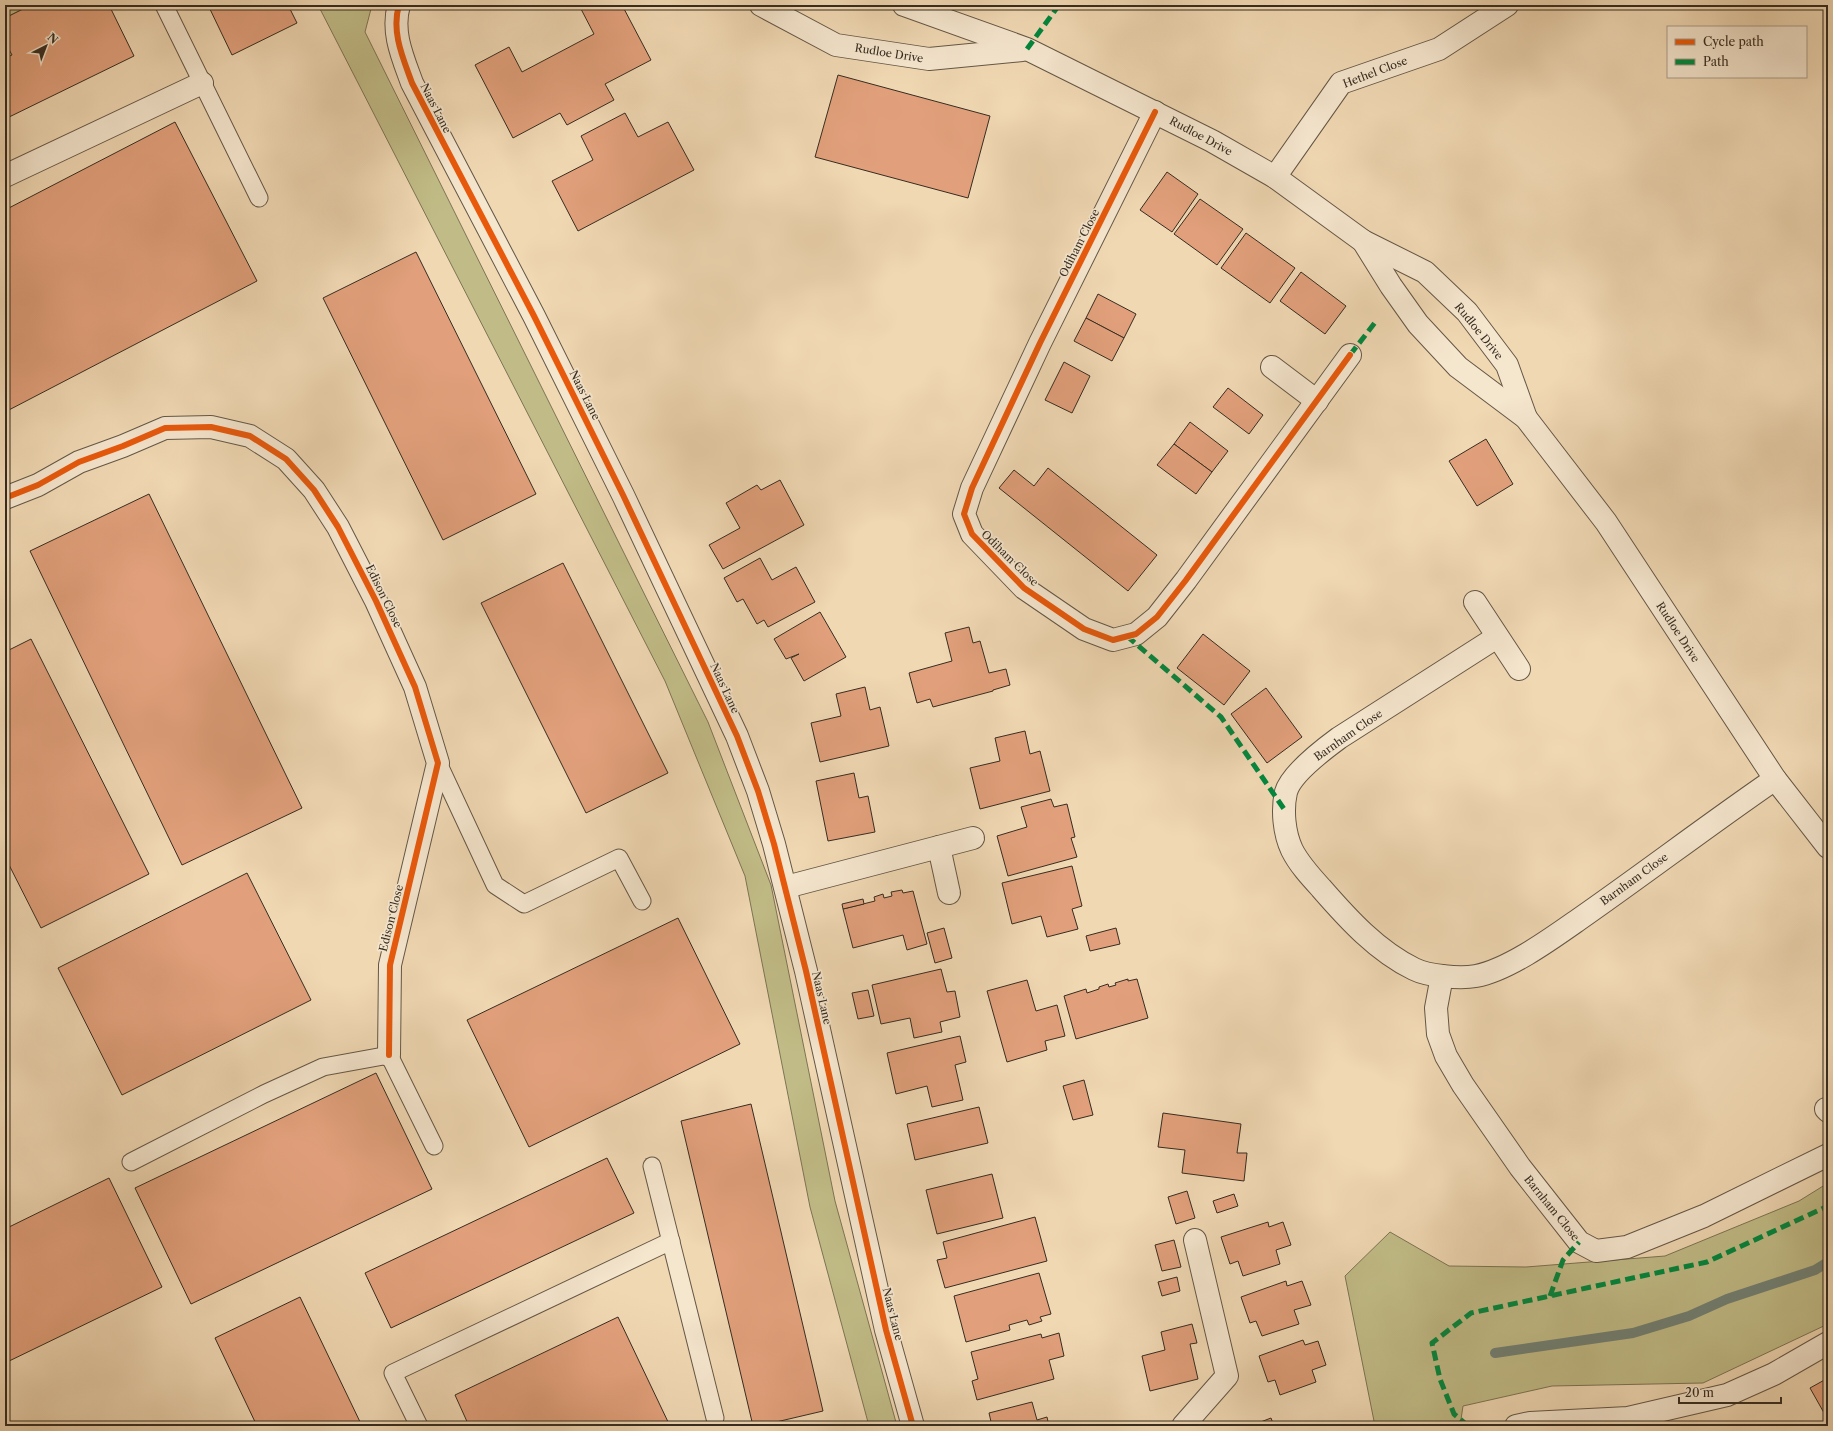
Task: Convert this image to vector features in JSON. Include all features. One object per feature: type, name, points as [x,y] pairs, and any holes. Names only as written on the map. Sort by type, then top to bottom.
[{"type":"street","name":"Naas Lane","points":[[399,5],[396,25],[398,46],[412,83],[534,316],[623,495],[737,736],[758,791],[786,887],[806,970],[886,1330],[913,1426]]},
{"type":"street","name":"Rudloe Drive","points":[[761,5],[836,45],[929,59],[1027,49]]},
{"type":"street","name":"Rudloe Drive","points":[[904,5],[1027,49],[1212,141],[1275,177],[1363,241],[1425,272],[1467,312],[1507,365],[1526,418]]},
{"type":"street","name":"Hethel Close","points":[[1275,177],[1341,83],[1439,49],[1507,5]]},
{"type":"street","points":[[5,176],[202,84]]},
{"type":"street","name":"Odiham Close","points":[[1155,112],[1040,343],[972,488],[964,514],[972,534],[1024,588],[1084,629],[1113,640],[1136,634],[1157,617],[1186,580],[1317,401],[1333,376],[1350,355]]},
{"type":"street","name":"Rudloe Drive","points":[[1363,241],[1391,286],[1418,324],[1458,367],[1526,418],[1606,522],[1775,779],[1828,847]]},
{"type":"street","points":[[1272,367],[1317,401]]},
{"type":"street","name":"Edison Close","points":[[5,498],[38,485],[78,462],[123,446],[165,428],[211,426],[250,436],[286,459],[314,490],[338,527],[376,601],[415,687],[438,763],[390,965],[389,1055]]},
{"type":"street","points":[[1475,602],[1519,669]]},
{"type":"street","name":"Barnham Close","points":[[1497,637],[1320,752],[1302,769],[1287,790],[1283,815],[1291,848],[1303,867],[1340,910],[1381,949],[1415,970],[1442,976],[1475,977],[1501,968],[1548,941],[1647,872],[1691,837],[1775,779]]},
{"type":"street","points":[[786,887],[973,838]]},
{"type":"street","points":[[939,847],[949,893]]},
{"type":"street","name":"Barnham Close","points":[[1442,976],[1436,1008],[1438,1034],[1446,1056],[1459,1079],[1520,1167],[1579,1242],[1596,1251],[1627,1247],[1704,1216],[1828,1155]]},
{"type":"street","points":[[1183,1426],[1227,1376],[1195,1240]]},
{"type":"street","points":[[1516,1426],[1530,1423],[1628,1418],[1727,1395],[1774,1374],[1828,1343]]},
{"type":"lane","points":[[164,5],[259,198]]},
{"type":"lane","points":[[438,763],[495,885],[524,904],[619,858],[642,901]]},
{"type":"lane","points":[[131,1162],[264,1094],[323,1067],[389,1055],[434,1146]]},
{"type":"lane","points":[[652,1166],[715,1418]]},
{"type":"lane","points":[[419,1426],[393,1373],[671,1241]]},
{"type":"shaded area","points":[[5,5],[31,5],[5,18]]},
{"type":"shaded area","points":[[318,5],[372,5],[365,32],[708,722],[771,885],[835,1201],[897,1426],[869,1426],[810,1207],[745,876],[665,681]]},
{"type":"shaded area","points":[[1828,1183],[1828,1324],[1703,1383],[1552,1386],[1463,1406],[1460,1426],[1375,1426],[1345,1276],[1390,1232],[1449,1266],[1526,1267],[1665,1256],[1799,1201]]},
{"type":"building","points":[[31,5],[109,5],[134,56],[5,119],[5,58],[12,55],[5,42],[5,18]]},
{"type":"building","points":[[208,5],[288,5],[297,23],[232,55]]},
{"type":"building","points":[[589,5],[622,5],[651,60],[605,84],[614,100],[567,125],[560,113],[513,138],[475,65],[509,47],[522,72],[594,34],[581,9]]},
{"type":"building","points":[[838,75],[990,116],[968,198],[815,157]]},
{"type":"building","points":[[625,113],[638,137],[668,122],[694,170],[578,231],[552,181],[593,160],[581,136]]},
{"type":"building","points":[[175,122],[257,281],[5,412],[5,210]]},
{"type":"building","points":[[1167,172],[1198,194],[1172,232],[1140,210]]},
{"type":"building","points":[[1200,199],[1243,229],[1217,265],[1174,234]]},
{"type":"building","points":[[1246,233],[1295,268],[1270,303],[1221,268]]},
{"type":"building","points":[[416,252],[536,494],[443,540],[323,298]]},
{"type":"building","points":[[1301,272],[1346,306],[1325,334],[1280,301]]},
{"type":"building","points":[[1098,294],[1136,314],[1124,338],[1086,318]]},
{"type":"building","points":[[1086,318],[1124,338],[1112,361],[1074,341]]},
{"type":"building","points":[[1064,362],[1090,376],[1072,413],[1045,400]]},
{"type":"building","points":[[1228,388],[1263,415],[1249,434],[1213,407]]},
{"type":"building","points":[[1190,422],[1228,451],[1212,472],[1174,444]]},
{"type":"building","points":[[1486,439],[1513,484],[1477,506],[1449,461]]},
{"type":"building","points":[[1174,444],[1212,472],[1196,494],[1157,465]]},
{"type":"building","points":[[1048,468],[1157,555],[1128,591],[999,488],[1014,470],[1034,486]]},
{"type":"building","points":[[780,480],[804,525],[723,569],[709,545],[740,528],[726,503],[757,485],[761,490]]},
{"type":"building","points":[[149,494],[302,808],[182,865],[30,551]]},
{"type":"building","points":[[760,558],[772,580],[796,567],[815,602],[768,627],[764,620],[757,624],[743,599],[737,602],[724,578]]},
{"type":"building","points":[[563,563],[668,773],[586,813],[481,603]]},
{"type":"building","points":[[820,612],[846,657],[804,681],[791,658],[799,654],[786,659],[774,639]]},
{"type":"building","points":[[969,627],[973,643],[980,641],[989,673],[1006,669],[1010,685],[933,707],[930,699],[917,703],[909,673],[952,661],[945,633]]},
{"type":"building","points":[[1203,634],[1250,671],[1224,705],[1177,668]]},
{"type":"building","points":[[31,639],[149,874],[41,928],[5,857],[5,652]]},
{"type":"building","points":[[865,687],[870,710],[880,707],[889,746],[820,762],[811,723],[841,716],[836,694]]},
{"type":"building","points":[[1266,688],[1302,737],[1267,763],[1231,714]]},
{"type":"building","points":[[1025,731],[1030,754],[1040,751],[1050,791],[980,809],[970,768],[1000,761],[995,738]]},
{"type":"building","points":[[854,773],[859,798],[868,796],[875,832],[828,841],[816,781]]},
{"type":"building","points":[[1051,799],[1054,807],[1067,804],[1075,837],[1071,838],[1077,857],[1008,876],[997,836],[1027,827],[1021,807]]},
{"type":"building","points":[[1072,866],[1082,906],[1072,909],[1078,929],[1047,937],[1041,916],[1012,924],[1002,883]]},
{"type":"building","points":[[247,873],[311,1000],[122,1095],[58,968]]},
{"type":"building","points":[[902,890],[903,893],[913,891],[927,944],[907,950],[903,935],[853,948],[843,909],[875,901],[874,897],[883,894],[884,898],[892,896],[891,892]]},
{"type":"building","points":[[863,899],[864,904],[843,909],[842,904]]},
{"type":"building","points":[[678,918],[740,1044],[529,1147],[467,1020]]},
{"type":"building","points":[[944,928],[952,958],[935,963],[927,933]]},
{"type":"building","points":[[1116,928],[1120,944],[1090,951],[1086,936]]},
{"type":"building","points":[[941,969],[947,992],[955,991],[960,1017],[940,1022],[942,1032],[914,1038],[910,1018],[881,1024],[872,985]]},
{"type":"building","points":[[1128,979],[1128,981],[1137,979],[1148,1018],[1076,1039],[1064,996],[1086,989],[1087,993],[1108,984],[1109,987],[1116,985],[1115,983]]},
{"type":"building","points":[[1027,980],[1036,1011],[1057,1005],[1065,1036],[1045,1041],[1047,1050],[1007,1062],[987,991]]},
{"type":"building","points":[[868,990],[874,1016],[858,1019],[852,993]]},
{"type":"building","points":[[960,1036],[966,1062],[955,1065],[963,1100],[932,1107],[927,1086],[896,1094],[887,1053]]},
{"type":"building","points":[[376,1073],[432,1189],[191,1304],[135,1188]]},
{"type":"building","points":[[1084,1080],[1093,1115],[1073,1120],[1063,1086]]},
{"type":"building","points":[[751,1104],[823,1411],[759,1426],[753,1426],[681,1121]]},
{"type":"building","points":[[979,1107],[988,1143],[915,1160],[907,1124]]},
{"type":"building","points":[[1163,1113],[1241,1124],[1237,1153],[1247,1153],[1244,1181],[1182,1173],[1185,1150],[1158,1147]]},
{"type":"building","points":[[607,1158],[634,1213],[391,1328],[365,1273]]},
{"type":"building","points":[[992,1174],[1003,1218],[937,1234],[926,1190]]},
{"type":"building","points":[[109,1178],[162,1287],[5,1363],[5,1229]]},
{"type":"building","points":[[1187,1191],[1195,1218],[1176,1224],[1168,1197]]},
{"type":"building","points":[[1234,1194],[1238,1206],[1217,1213],[1213,1201]]},
{"type":"building","points":[[1035,1217],[1047,1261],[945,1288],[937,1260],[947,1258],[943,1242]]},
{"type":"building","points":[[1268,1222],[1269,1227],[1283,1222],[1291,1245],[1276,1250],[1280,1264],[1243,1276],[1238,1261],[1230,1264],[1221,1237]]},
{"type":"building","points":[[1174,1240],[1181,1267],[1162,1271],[1155,1245]]},
{"type":"building","points":[[1039,1273],[1051,1314],[1040,1317],[1042,1321],[1029,1325],[1027,1320],[1009,1325],[1010,1330],[966,1342],[954,1296]]},
{"type":"building","points":[[1177,1277],[1180,1291],[1162,1296],[1158,1282]]},
{"type":"building","points":[[1286,1281],[1287,1286],[1302,1281],[1311,1305],[1294,1310],[1299,1324],[1262,1336],[1256,1321],[1250,1323],[1241,1297]]},
{"type":"building","points":[[300,1297],[362,1426],[257,1426],[215,1338]]},
{"type":"building","points":[[618,1317],[670,1426],[469,1426],[455,1395]]},
{"type":"building","points":[[1192,1324],[1197,1343],[1190,1344],[1198,1379],[1150,1391],[1142,1356],[1165,1350],[1161,1332]]},
{"type":"building","points":[[1059,1333],[1064,1356],[1049,1360],[1054,1379],[977,1400],[972,1381],[978,1379],[971,1352],[1041,1334],[1042,1338]]},
{"type":"building","points":[[1303,1340],[1305,1345],[1318,1341],[1326,1365],[1312,1370],[1316,1382],[1280,1395],[1275,1380],[1268,1382],[1259,1356]]},
{"type":"building","points":[[1828,1378],[1828,1420],[1810,1388]]},
{"type":"building","points":[[1032,1402],[1037,1420],[1047,1417],[1049,1426],[992,1426],[989,1413]]},
{"type":"building","points":[[1271,1418],[1274,1426],[1250,1426]]},
{"type":"waterway","points":[[1495,1353],[1633,1333],[1689,1316],[1727,1299],[1815,1270],[1828,1262]]},
{"type":"marked path","points":[[1027,49],[1059,5]]},
{"type":"marked path","points":[[1350,355],[1377,320]]},
{"type":"marked path","points":[[1127,636],[1221,717],[1284,809]]},
{"type":"marked path","points":[[1468,1426],[1454,1414],[1440,1379],[1432,1343],[1471,1313],[1707,1262],[1828,1206]]},
{"type":"marked path","points":[[1550,1296],[1563,1260],[1579,1242]]},
{"type":"cycle path","points":[[399,5],[396,25],[397,35],[412,83],[534,316],[623,495],[737,736],[758,791],[774,844],[806,971],[886,1330],[913,1426]]},
{"type":"cycle path","points":[[1155,112],[1040,343],[972,488],[964,514],[972,534],[1024,588],[1084,629],[1113,640],[1136,634],[1157,617],[1186,580],[1350,355]]},
{"type":"cycle path","points":[[5,498],[38,485],[79,462],[123,446],[165,428],[211,427],[250,436],[286,459],[314,490],[338,527],[376,601],[415,687],[438,763],[390,965],[389,1055]]}]
